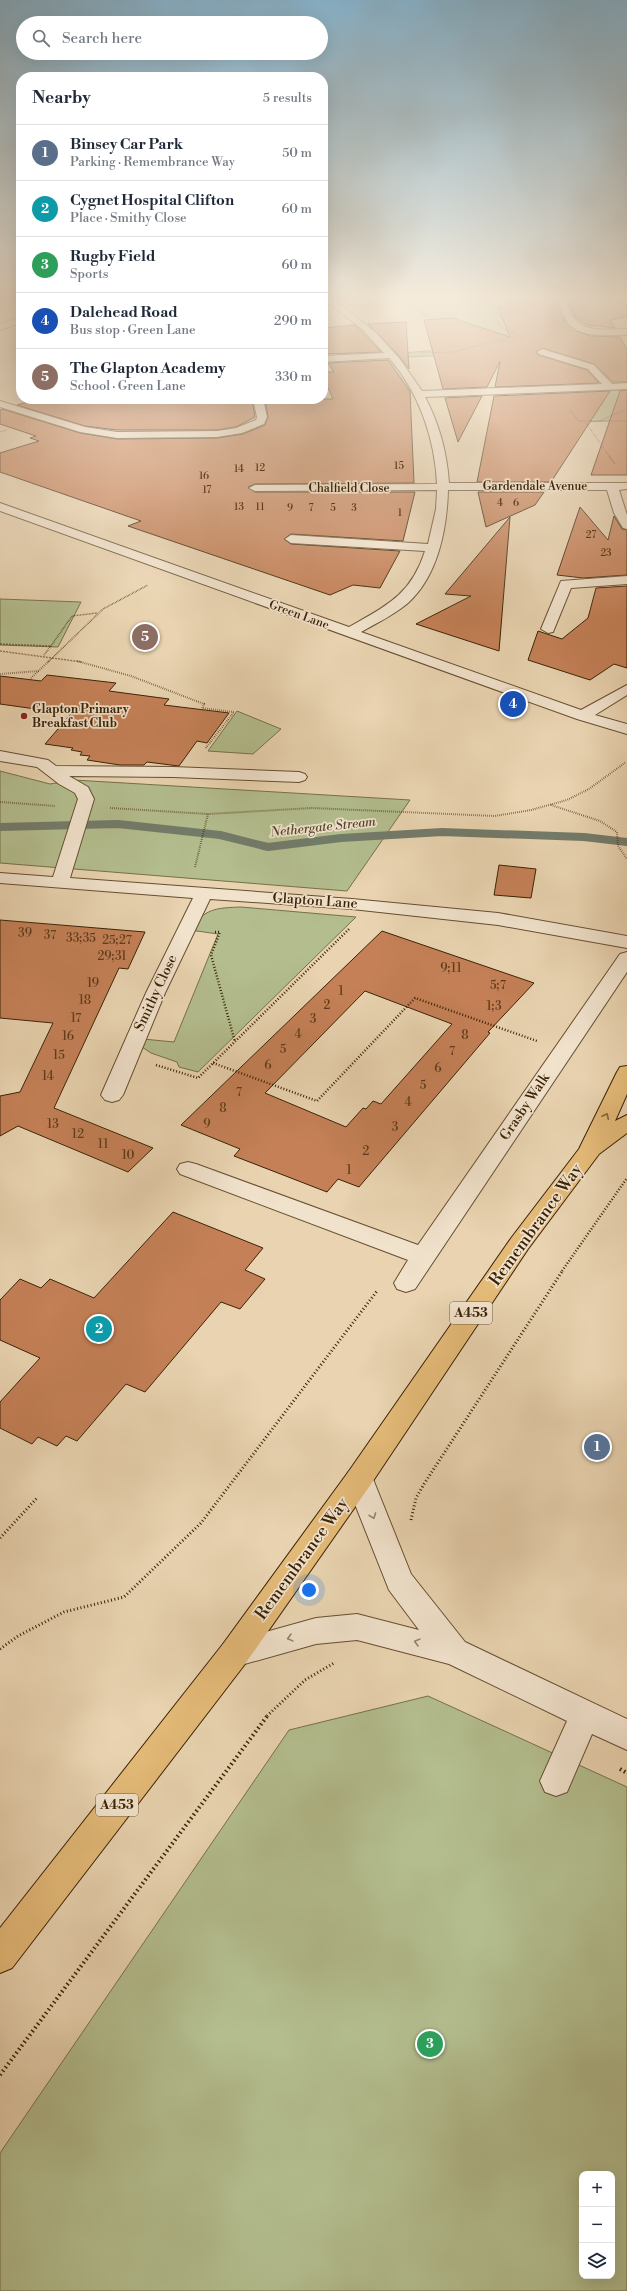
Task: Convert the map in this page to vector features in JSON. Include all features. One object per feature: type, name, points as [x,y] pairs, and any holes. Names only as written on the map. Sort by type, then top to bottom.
[{"type":"highway","name":"Remembrance Way","points":[[0,1956],[234,1654],[359,1480],[520,1243],[589,1152],[627,1072]]},
{"type":"highway","name":"Remembrance Way","points":[[589,1152],[627,1122]]},
{"type":"street","points":[[3,405],[84,430],[136,436],[217,434],[251,428],[260,422],[262,416],[259,405]]},
{"type":"street","points":[[349,633],[391,608],[410,594],[420,580],[432,548],[440,523],[443,487],[441,451],[424,405]]},
{"type":"street","points":[[612,486],[620,513],[627,525]]},
{"type":"street","name":"Gardendale Avenue","points":[[443,487],[627,486]]},
{"type":"street","name":"Chalfield Close","points":[[255,488],[373,493],[443,487]]},
{"type":"street","name":"Green Lane","points":[[0,507],[598,722],[627,729]]},
{"type":"street","points":[[291,539],[432,548]]},
{"type":"street","points":[[548,628],[566,584],[627,580]]},
{"type":"street","points":[[582,716],[627,689]]},
{"type":"street","name":"Green Lane","points":[[598,722],[627,741]]},
{"type":"street","points":[[0,756],[42,763],[65,781],[82,790],[86,799],[60,883]]},
{"type":"street","points":[[51,771],[299,777]]},
{"type":"street","name":"Glapton Lane","points":[[0,878],[202,897],[368,906],[498,919],[627,942]]},
{"type":"street","name":"Smithy Close","points":[[112,1095],[127,1057],[202,897]]},
{"type":"street","name":"Grasby Walk","points":[[406,1283],[415,1253],[564,1050],[627,958]]},
{"type":"street","points":[[188,1169],[415,1253]]},
{"type":"street","points":[[359,1480],[398,1580],[454,1652]]},
{"type":"street","points":[[234,1654],[316,1631],[357,1627],[454,1652],[627,1735]]},
{"type":"street","points":[[556,1781],[585,1715]]},
{"type":"path","points":[[567,405],[578,421],[585,423],[627,421]]},
{"type":"path","points":[[596,422],[627,409]]},
{"type":"path","points":[[585,423],[617,468]]},
{"type":"path","points":[[30,678],[56,657],[98,613],[119,599],[149,585]]},
{"type":"path","points":[[44,656],[72,616],[98,613]]},
{"type":"path","points":[[0,647],[1,644],[51,646]]},
{"type":"path","points":[[0,651],[56,657],[102,666],[183,695],[204,704],[202,708],[234,712],[204,750]]},
{"type":"path","points":[[0,674],[39,671]]},
{"type":"path","points":[[0,802],[83,811],[208,814],[312,808],[495,816],[525,812],[551,805],[588,789],[626,762]]},
{"type":"path","points":[[551,805],[600,821],[617,832],[618,846],[627,859]]},
{"type":"path","points":[[202,841],[208,814]]},
{"type":"path","points":[[202,897],[201,921],[204,930],[220,932],[211,956],[235,1042]]},
{"type":"path","points":[[127,1057],[198,1078],[366,912],[368,906]]},
{"type":"path","points":[[213,1063],[317,1101],[415,998],[564,1050]]},
{"type":"path","points":[[411,1527],[411,1514],[424,1484],[579,1245],[627,1178]]},
{"type":"path","points":[[0,1649],[18,1636],[64,1612],[124,1597],[201,1523],[415,1253]]},
{"type":"path","points":[[0,1538],[37,1498]]},
{"type":"path","points":[[0,2075],[266,1718],[305,1679],[319,1669],[341,1661]]},
{"type":"green space","points":[[569,405],[627,405],[627,420],[581,422]]},
{"type":"green space","points":[[0,599],[81,602],[58,647],[0,645]]},
{"type":"green space","points":[[237,711],[281,729],[253,754],[208,751]]},
{"type":"green space","points":[[0,771],[50,784],[74,780],[410,800],[347,891],[0,863]]},
{"type":"green space","points":[[241,907],[356,917],[198,1072],[179,1067],[177,1062],[151,1053],[142,1047],[143,1039],[174,1042],[218,934],[190,930],[195,923],[206,913],[218,909]]},
{"type":"green space","points":[[428,1696],[627,1787],[627,2291],[0,2291],[0,2153],[289,1730]]},
{"type":"building","points":[[17,405],[253,405],[255,417],[236,427],[217,430],[117,430],[85,426]]},
{"type":"building","points":[[266,405],[411,405],[414,483],[255,484],[248,487],[255,492],[415,492],[403,541],[291,534],[284,539],[291,544],[400,551],[380,588],[353,585],[330,595],[128,526],[141,521],[0,472],[0,453],[39,441],[30,438],[36,436],[0,424],[0,410],[2,409],[80,433],[117,439],[217,438],[243,434],[265,425],[268,417]]},
{"type":"building","points":[[447,405],[477,405],[458,442]]},
{"type":"building","points":[[492,405],[601,405],[551,482],[477,482]]},
{"type":"building","points":[[615,405],[627,405],[627,475],[591,475]]},
{"type":"building","points":[[478,492],[544,492],[535,505],[486,527]]},
{"type":"building","points":[[580,507],[608,540],[614,516],[622,529],[627,530],[627,575],[583,578],[557,575]]},
{"type":"building","points":[[510,517],[499,651],[416,624],[471,596],[445,594]]},
{"type":"building","points":[[627,586],[627,668],[614,664],[590,680],[528,660],[538,631],[562,639],[588,618],[596,588]]},
{"type":"building","points":[[47,675],[116,683],[109,691],[169,699],[164,705],[229,713],[207,743],[197,741],[179,766],[147,762],[144,765],[120,765],[87,760],[90,756],[80,755],[82,752],[71,750],[73,748],[45,744],[71,714],[0,704],[0,676],[41,681]]},
{"type":"building","points":[[499,865],[536,869],[531,898],[494,895]]},
{"type":"building","points":[[0,920],[145,932],[128,969],[119,968],[54,1108],[153,1148],[128,1172],[18,1126],[0,1136],[0,1096],[20,1092],[53,1023],[0,1018]]},
{"type":"building","points":[[382,931],[534,983],[488,1032],[490,1033],[359,1187],[338,1179],[327,1192],[234,1156],[240,1149],[181,1125]],"holes":[[[365,991],[452,1024],[381,1104],[373,1101],[366,1109],[363,1108],[346,1127],[265,1093]]]},
{"type":"building","points":[[173,1212],[263,1248],[245,1270],[265,1279],[240,1309],[221,1302],[145,1392],[126,1384],[77,1441],[66,1436],[57,1446],[38,1437],[32,1444],[0,1428],[0,1402],[40,1358],[0,1340],[0,1300],[20,1279],[41,1288],[50,1279],[94,1298]]},
{"type":"waterway","name":"Nethergate Stream","points":[[0,827],[118,824],[220,835],[268,847],[341,838],[442,832],[584,837],[627,842]]},
{"type":"place","name":"The Glapton Academy","points":[[145,637]]},
{"type":"place","name":"Dalehead Road","points":[[513,704]]},
{"type":"place","name":"Glapton Primary Breakfast Club","points":[[24,716]]},
{"type":"place","name":"Cygnet Hospital Clifton","points":[[99,1329]]},
{"type":"place","name":"Binsey Car Park","points":[[597,1447]]},
{"type":"place","name":"Rugby Field","points":[[430,2044]]}]
